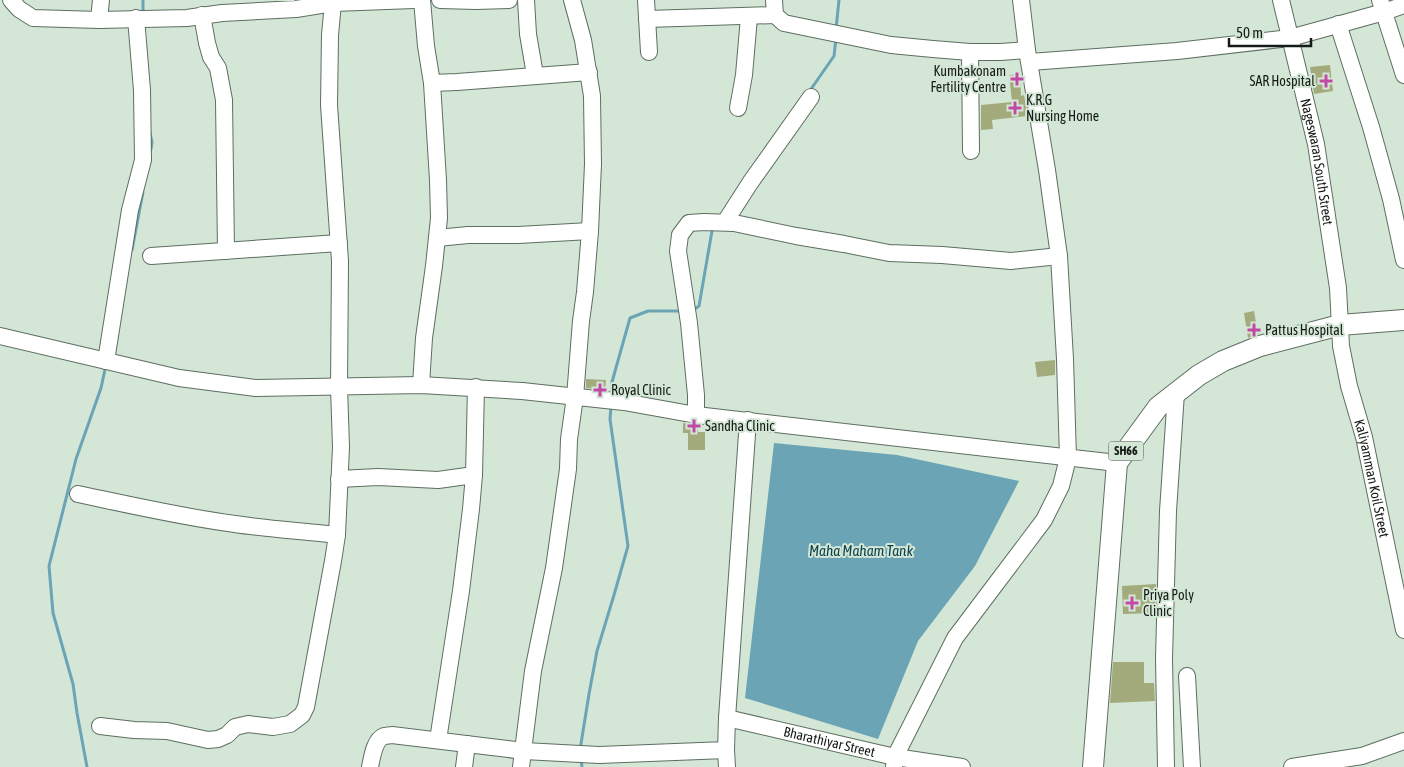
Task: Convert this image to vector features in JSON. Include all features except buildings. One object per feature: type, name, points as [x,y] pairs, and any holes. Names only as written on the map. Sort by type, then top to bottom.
[{"type":"main road","name":"SH66","points":[[1093,767],[1117,463],[1158,408],[1199,375],[1223,361],[1260,346],[1340,325],[1404,320]]},
{"type":"street","points":[[11,0],[33,18],[99,20],[186,18],[254,6],[296,9],[332,3],[414,0]]},
{"type":"street","points":[[99,20],[101,0]]},
{"type":"street","points":[[421,385],[424,338],[438,218],[438,180],[432,83],[425,40],[422,0]]},
{"type":"street","points":[[440,0],[509,0]]},
{"type":"street","points":[[526,0],[528,34],[535,75]]},
{"type":"street","points":[[522,759],[533,671],[554,568],[568,469],[569,439],[575,397],[590,231],[593,139],[592,96],[583,40],[572,0]]},
{"type":"street","points":[[646,0],[649,52]]},
{"type":"street","points":[[895,762],[955,638],[1044,520],[1061,486],[1068,458],[1059,256],[1048,170],[1028,56],[1021,0]]},
{"type":"street","name":"Nageswaran South Street","points":[[1281,0],[1316,144],[1338,288],[1340,325]]},
{"type":"street","points":[[100,726],[167,731],[208,740],[218,739],[227,735],[235,727],[248,724],[273,727],[290,724],[302,716],[306,707],[319,644],[337,535],[341,447],[339,243],[329,105],[332,3]]},
{"type":"street","points":[[647,19],[749,17],[774,8],[784,23],[823,32],[933,49],[1000,52],[1028,56],[1177,50],[1290,38],[1338,24],[1382,6],[1404,4]]},
{"type":"street","points":[[1382,6],[1404,75]]},
{"type":"street","points":[[202,15],[211,57],[218,68],[224,100],[226,251]]},
{"type":"street","points":[[738,108],[744,74],[749,17]]},
{"type":"street","points":[[100,360],[130,210],[143,160],[142,90],[133,18]]},
{"type":"street","points":[[1338,24],[1372,127],[1391,198],[1404,260]]},
{"type":"street","points":[[970,52],[971,151]]},
{"type":"street","points":[[432,83],[589,72]]},
{"type":"street","points":[[730,223],[750,184],[812,97]]},
{"type":"street","points":[[696,415],[696,395],[689,323],[678,251],[680,235],[688,223],[730,223],[889,253],[1011,261],[1059,256]]},
{"type":"street","points":[[437,238],[468,235],[518,235],[590,231]]},
{"type":"street","points":[[152,256],[339,243]]},
{"type":"street","name":"Kaliyamman Koil Street","points":[[1340,325],[1341,346],[1349,386],[1364,437],[1404,630]]},
{"type":"street","points":[[0,336],[179,378],[256,388],[421,385],[476,387],[602,399],[696,415],[1117,463]]},
{"type":"street","points":[[438,740],[461,591],[474,475],[476,387]]},
{"type":"street","points":[[1166,767],[1164,658],[1167,540],[1176,393]]},
{"type":"street","points":[[727,767],[727,718],[748,420]]},
{"type":"street","points":[[339,479],[378,477],[438,480],[474,475]]},
{"type":"street","points":[[78,494],[232,524],[337,535]]},
{"type":"street","points":[[1187,676],[1192,767]]},
{"type":"street","name":"Bharathiyar Street","points":[[727,718],[895,762],[962,767]]},
{"type":"street","points":[[370,767],[379,739],[392,735],[467,744],[522,759],[569,753],[599,755],[726,750]]},
{"type":"street","points":[[1292,767],[1363,761],[1404,740]]},
{"type":"street","points":[[464,767],[467,744]]},
{"type":"water","name":"Maha Maham Tank","points":[[774,443],[897,455],[1019,481],[975,566],[918,641],[878,739],[745,698]]},
{"type":"waterway","points":[[143,0],[143,14]]},
{"type":"waterway","points":[[836,29],[839,0]]},
{"type":"waterway","points":[[809,92],[834,56],[836,38]]},
{"type":"waterway","points":[[150,133],[151,149]]},
{"type":"waterway","points":[[132,250],[143,192]]},
{"type":"waterway","points":[[692,311],[699,306],[712,231],[715,228]]},
{"type":"waterway","points":[[611,395],[612,382],[630,318],[648,311],[683,311]]},
{"type":"waterway","points":[[87,767],[73,684],[53,613],[49,566],[76,459],[101,388],[106,365]]},
{"type":"waterway","points":[[580,750],[597,651],[628,546],[610,419],[611,406]]},
{"type":"waterway","points":[[581,759],[582,767]]},
{"type":"place","name":"Kumbakonam Fertility Centre","points":[[1017,79]]},
{"type":"place","name":"SAR Hospital","points":[[1326,81]]},
{"type":"place","name":"K.R.G Nursing Home","points":[[1015,108]]},
{"type":"place","name":"Pattus Hospital","points":[[1254,330]]},
{"type":"place","name":"Royal Clinic","points":[[600,390]]},
{"type":"place","name":"Sandha Clinic","points":[[694,426]]},
{"type":"place","name":"Priya Poly Clinic","points":[[1132,603]]}]
